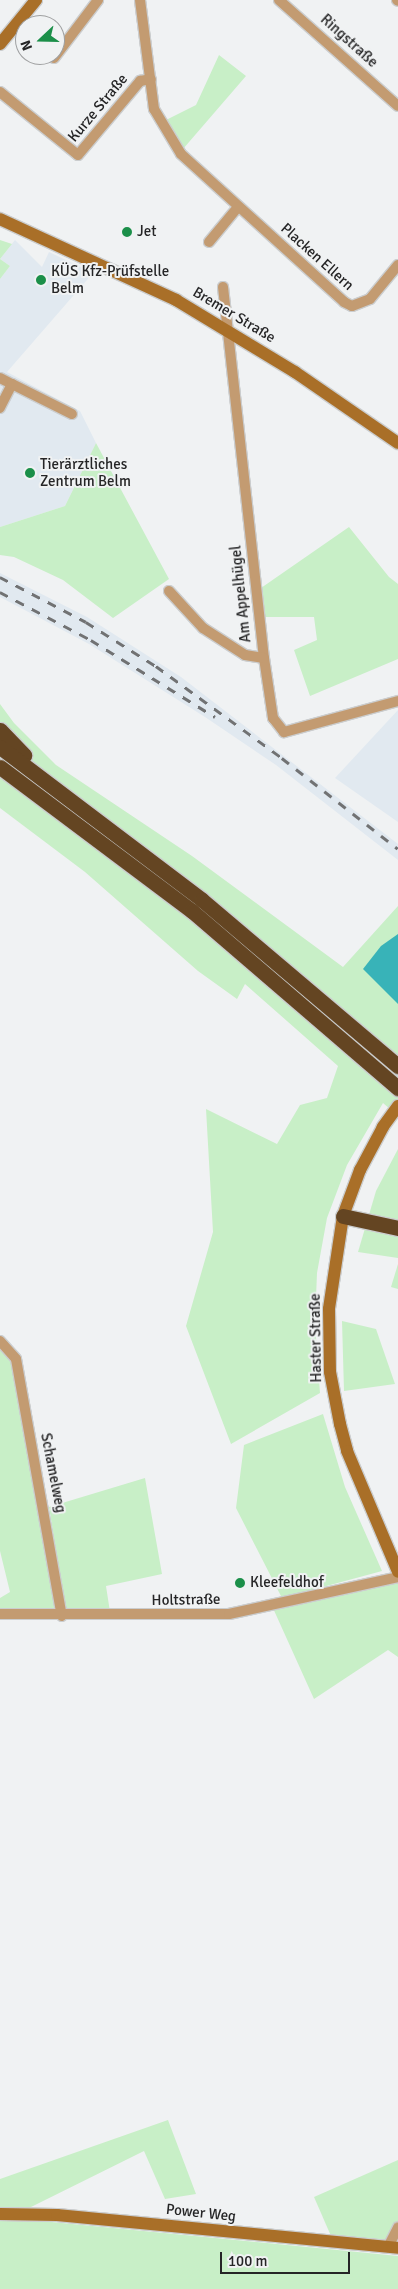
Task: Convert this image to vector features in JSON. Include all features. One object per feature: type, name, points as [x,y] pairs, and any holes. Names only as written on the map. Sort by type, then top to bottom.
[{"type":"highway","points":[[0,730],[57,788]]},
{"type":"highway","points":[[0,747],[57,788],[202,900],[398,1066]]},
{"type":"highway","points":[[0,767],[192,911],[398,1088]]},
{"type":"highway","points":[[343,1216],[398,1228]]},
{"type":"street","points":[[65,44],[98,0]]},
{"type":"street","name":"Placken Ellern","points":[[140,0],[154,109],[180,154],[344,302],[352,306],[370,299],[398,265]]},
{"type":"street","name":"Ringstraße","points":[[280,0],[398,106]]},
{"type":"street","points":[[0,44],[32,1]]},
{"type":"street","name":"Kurze Straße","points":[[0,92],[78,155],[140,81],[150,79]]},
{"type":"street","points":[[208,242],[238,206]]},
{"type":"street","name":"Bremer Straße","points":[[0,219],[136,280],[229,330],[361,415],[398,443]]},
{"type":"street","points":[[223,287],[229,330]]},
{"type":"street","name":"Am Appelhügel","points":[[229,330],[264,658],[269,702],[273,718],[284,732],[398,700]]},
{"type":"street","points":[[0,378],[72,414]]},
{"type":"street","points":[[0,408],[12,384]]},
{"type":"street","name":"Bremer Straße","points":[[361,415],[398,434]]},
{"type":"street","points":[[169,591],[203,628],[245,655],[264,658]]},
{"type":"street","name":"Haster Straße","points":[[398,1106],[383,1127],[360,1170],[343,1216],[329,1309],[330,1372],[347,1452],[398,1572]]},
{"type":"street","name":"Schamelweg","points":[[0,1341],[16,1359],[62,1616]]},
{"type":"street","name":"Holtstraße","points":[[0,1614],[62,1616],[229,1614],[398,1577]]},
{"type":"street","name":"Power Weg","points":[[0,2214],[58,2215],[393,2247]]},
{"type":"street","points":[[393,2247],[398,2227]]},
{"type":"shaded area","points":[[15,240],[42,267],[49,252],[93,273],[7,372],[80,411],[96,443],[65,506],[0,527],[0,279],[10,266],[0,259]]},
{"type":"shaded area","points":[[0,573],[87,617],[181,677],[398,844],[398,860],[276,765],[205,717],[89,644],[0,597]]},
{"type":"shaded area","points":[[398,710],[398,822],[335,778]]},
{"type":"green space","points":[[219,55],[246,76],[183,149],[166,120],[196,105]]},
{"type":"green space","points":[[0,240],[12,244],[0,259]]},
{"type":"green space","points":[[0,259],[10,266],[0,279]]},
{"type":"green space","points":[[96,443],[169,579],[113,618],[63,580],[14,557],[0,555],[0,527],[65,506]]},
{"type":"green space","points":[[349,527],[389,577],[398,584],[398,659],[310,696],[294,650],[317,640],[314,617],[263,617],[261,588]]},
{"type":"green space","points":[[0,704],[14,723],[56,765],[192,856],[343,967],[398,906],[398,1116],[383,1103],[347,1165],[327,1218],[317,1273],[315,1323],[320,1393],[231,1444],[186,1326],[213,1232],[206,1109],[277,1144],[300,1105],[327,1098],[338,1066],[245,984],[237,999],[198,971],[85,872],[0,808]]},
{"type":"green space","points":[[398,1149],[398,1258],[358,1252],[376,1191]]},
{"type":"green space","points":[[398,1264],[398,1289],[391,1287]]},
{"type":"green space","points":[[342,1321],[376,1329],[395,1384],[344,1391]]},
{"type":"green space","points":[[0,1341],[16,1359],[62,1616],[0,1614],[0,1598],[10,1592],[0,1551]]},
{"type":"green space","points":[[323,1414],[345,1487],[382,1571],[282,1598],[236,1508],[244,1445]]},
{"type":"green space","points":[[145,1478],[162,1574],[106,1586],[110,1612],[66,1612],[49,1507]]},
{"type":"green space","points":[[398,1577],[398,1657],[388,1650],[314,1699],[272,1606]]},
{"type":"green space","points":[[168,2120],[196,2194],[165,2199],[144,2151],[29,2208],[0,2209],[0,2179]]},
{"type":"green space","points":[[398,2160],[398,2241],[331,2236],[314,2197]]},
{"type":"green space","points":[[21,2219],[398,2256],[398,2289],[0,2289],[0,2220]]},
{"type":"water","points":[[398,934],[398,1004],[363,969],[381,946]]},
{"type":"railway","points":[[0,577],[86,622],[156,666],[282,758],[398,849]]},
{"type":"railway","points":[[0,592],[91,640],[215,717]]},
{"type":"place","name":"Jet","points":[[127,232]]},
{"type":"place","name":"KÜS Kfz-Prüfstelle Belm","points":[[41,280]]},
{"type":"place","name":"Tierärztliches Zentrum Belm","points":[[30,473]]},
{"type":"place","name":"Kleefeldhof","points":[[240,1583]]}]
